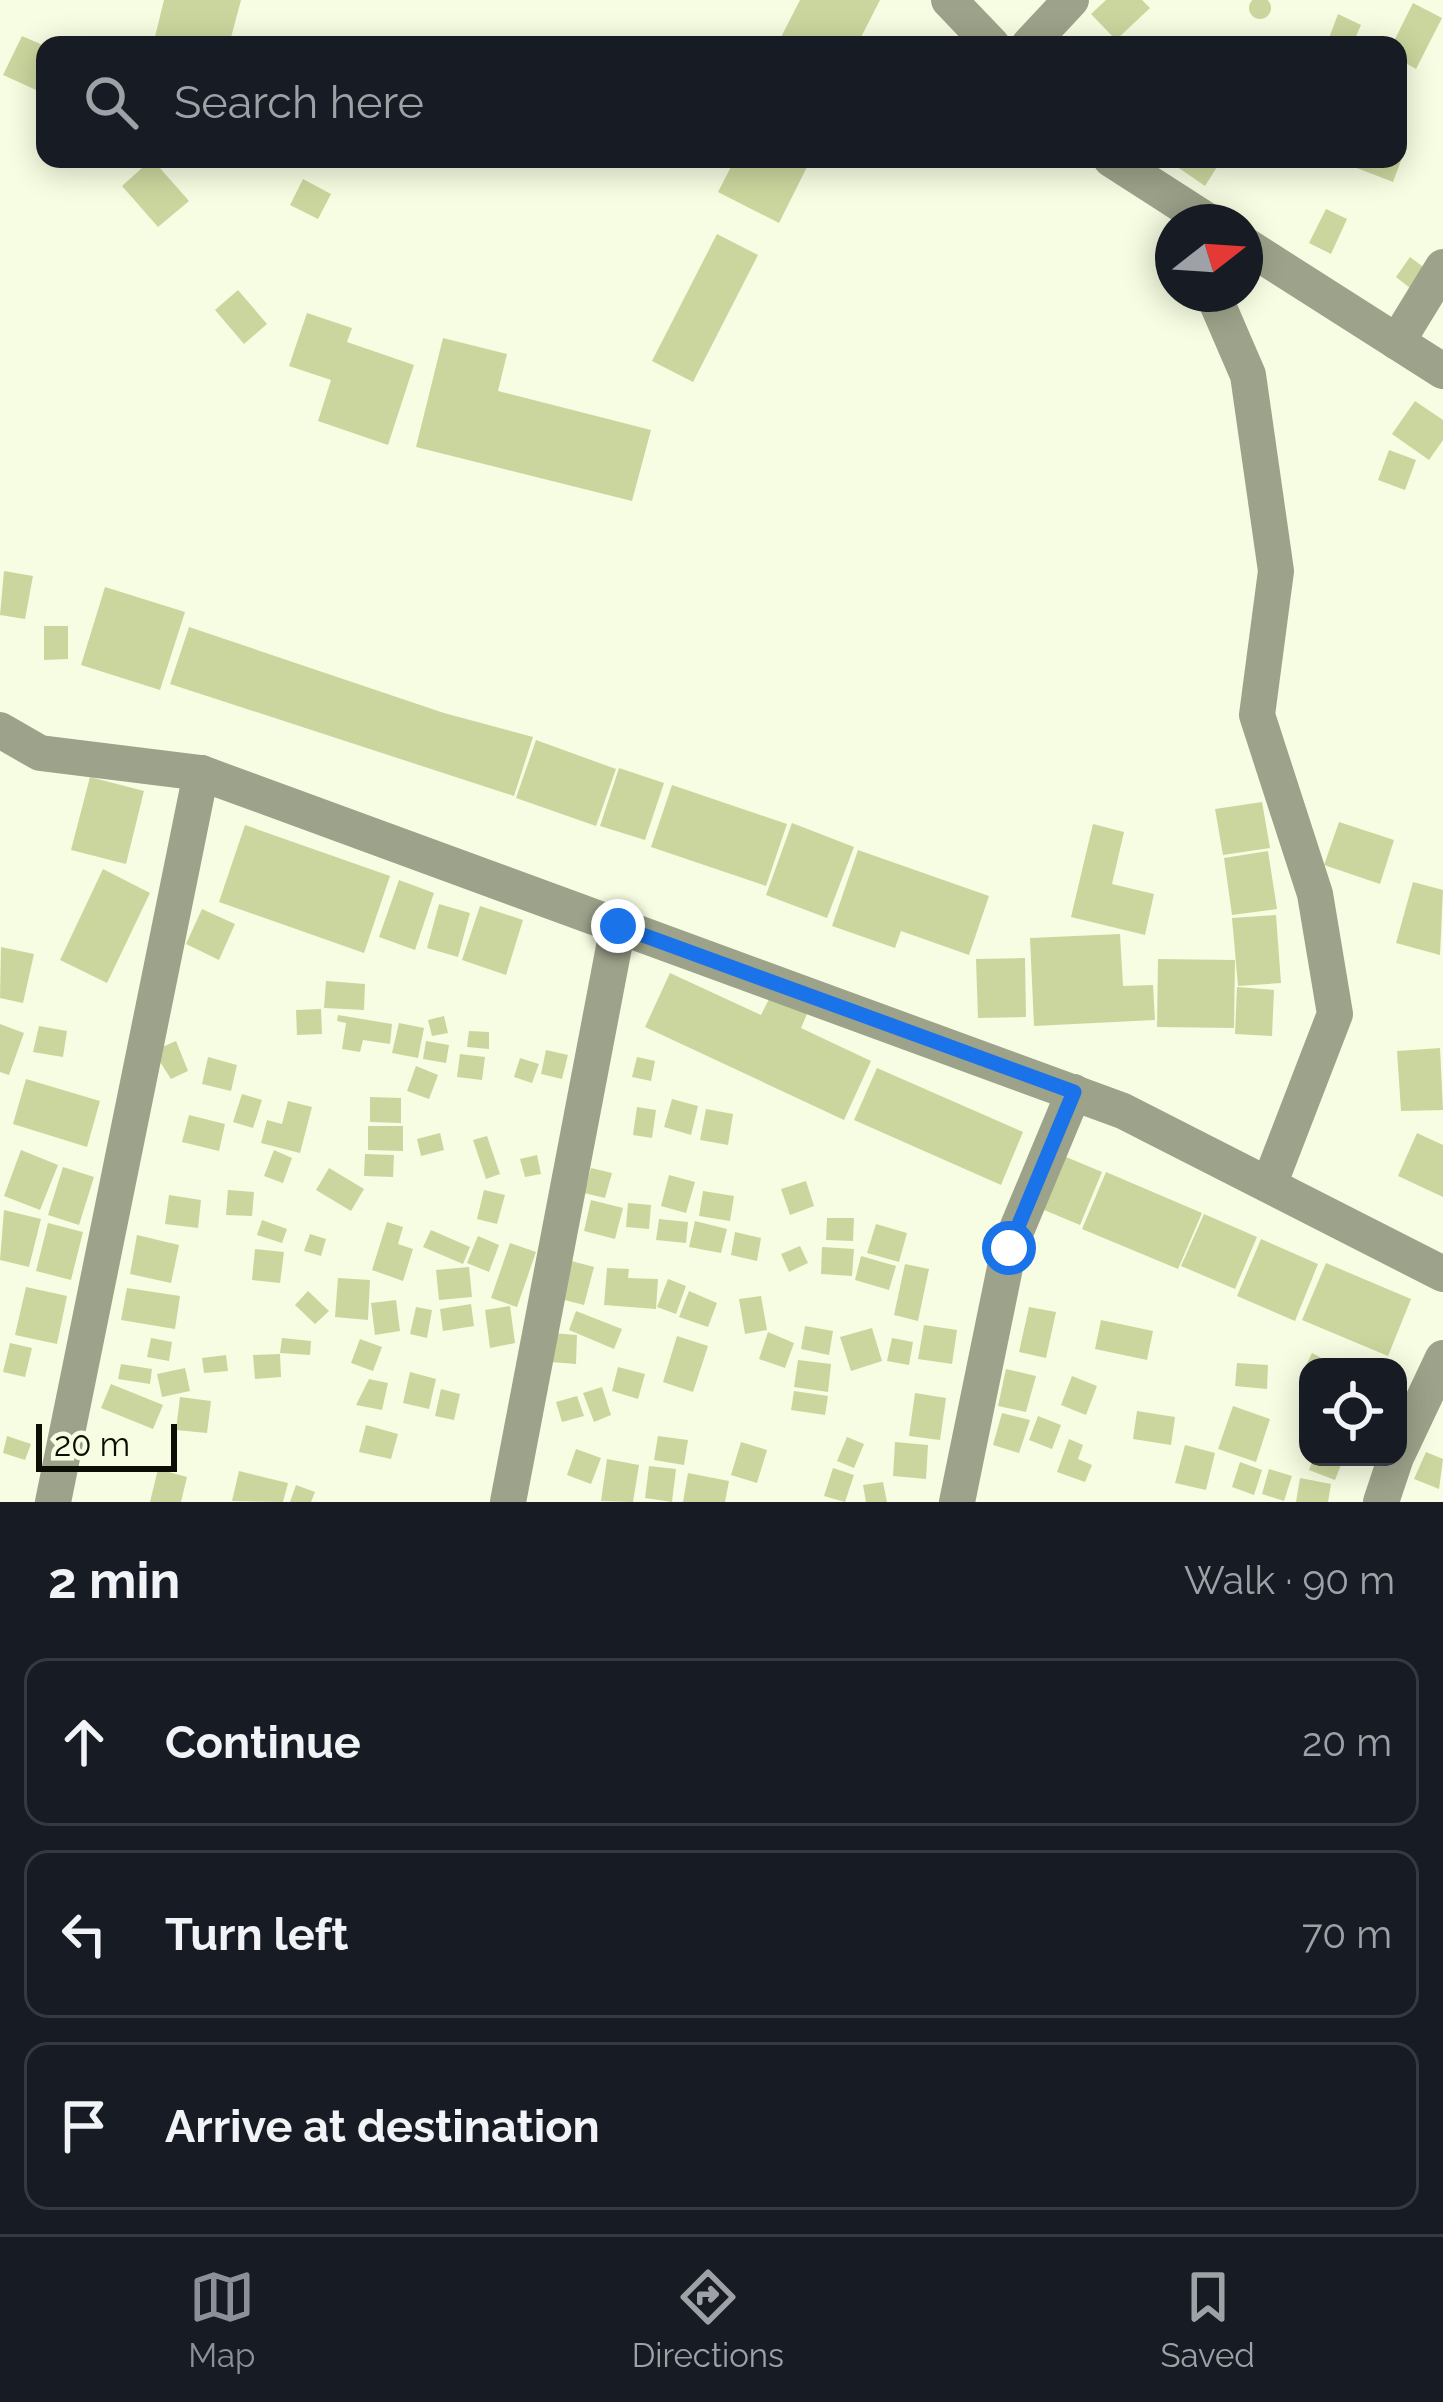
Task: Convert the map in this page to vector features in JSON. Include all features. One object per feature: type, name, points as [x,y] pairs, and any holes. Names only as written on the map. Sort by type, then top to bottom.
[{"type":"street","points":[[949,0],[983,36]]},
{"type":"street","points":[[1037,36],[1071,0]]},
{"type":"street","points":[[1122,168],[1168,204]]},
{"type":"street","points":[[1263,256],[1443,371]]},
{"type":"street","points":[[1397,342],[1443,267]]},
{"type":"street","points":[[1221,312],[1248,375],[1276,571],[1257,716],[1315,894],[1335,1014],[1269,1185]]},
{"type":"street","points":[[0,730],[40,753],[201,773],[1074,1092],[1123,1111],[1443,1274]]},
{"type":"street","points":[[52,1502],[201,773]]},
{"type":"street","points":[[508,1502],[618,926]]},
{"type":"street","points":[[957,1502],[1009,1248],[1074,1092]]},
{"type":"street","points":[[1407,1434],[1443,1358]]},
{"type":"street","points":[[1381,1502],[1393,1466]]},
{"type":"building","points":[[164,0],[241,0],[231,36],[155,36]]},
{"type":"building","points":[[800,0],[880,0],[862,36],[782,36]]},
{"type":"building","points":[[1106,0],[1142,0],[1150,8],[1120,36],[1112,36],[1091,14]]},
{"type":"building","points":[[1252,0],[1268,0],[1268,16],[1252,16]]},
{"type":"building","points":[[1413,3],[1442,18],[1416,69],[1407,64],[1407,36],[1396,36]]},
{"type":"building","points":[[1338,14],[1361,25],[1356,36],[1330,36]]},
{"type":"building","points":[[22,36],[36,42],[36,90],[3,75]]},
{"type":"building","points":[[142,168],[160,168],[189,201],[158,227],[122,186]]},
{"type":"building","points":[[730,168],[806,168],[779,223],[718,192]]},
{"type":"building","points":[[1179,168],[1216,168],[1205,186]]},
{"type":"building","points":[[1357,168],[1398,168],[1393,182]]},
{"type":"building","points":[[303,179],[331,194],[318,219],[290,205]]},
{"type":"building","points":[[1326,209],[1347,219],[1331,254],[1309,243]]},
{"type":"building","points":[[717,234],[758,255],[693,382],[652,361]]},
{"type":"building","points":[[1410,257],[1430,272],[1415,292],[1396,277]]},
{"type":"building","points":[[238,290],[267,324],[244,344],[215,310]]},
{"type":"building","points":[[307,313],[352,328],[347,342],[414,365],[388,445],[318,421],[331,380],[289,366]]},
{"type":"building","points":[[443,338],[507,354],[498,391],[651,430],[632,501],[416,447]]},
{"type":"building","points":[[1415,401],[1443,420],[1443,440],[1429,460],[1392,434]]},
{"type":"building","points":[[1389,450],[1416,460],[1405,490],[1378,480]]},
{"type":"building","points":[[4,571],[33,576],[25,619],[0,615]]},
{"type":"building","points":[[105,587],[185,612],[160,690],[81,665]]},
{"type":"building","points":[[44,626],[68,626],[68,659],[44,660]]},
{"type":"building","points":[[189,627],[444,713],[533,737],[514,796],[170,684]]},
{"type":"building","points":[[536,740],[616,769],[596,826],[516,798]]},
{"type":"building","points":[[619,768],[664,783],[645,840],[600,826]]},
{"type":"building","points":[[90,777],[144,791],[126,864],[71,850]]},
{"type":"building","points":[[672,785],[787,824],[766,886],[651,847]]},
{"type":"building","points":[[1262,802],[1270,848],[1223,855],[1215,809]]},
{"type":"building","points":[[1339,822],[1394,840],[1380,884],[1324,865]]},
{"type":"building","points":[[792,823],[854,847],[827,918],[766,895]]},
{"type":"building","points":[[1093,824],[1124,832],[1112,884],[1154,894],[1145,935],[1071,917]]},
{"type":"building","points":[[245,825],[390,876],[364,953],[219,902]]},
{"type":"building","points":[[858,850],[989,896],[969,955],[901,931],[895,948],[832,926]]},
{"type":"building","points":[[1268,851],[1277,909],[1232,915],[1224,858]]},
{"type":"building","points":[[103,869],[150,893],[107,983],[60,960]]},
{"type":"building","points":[[399,880],[434,893],[415,950],[379,937]]},
{"type":"building","points":[[1413,882],[1443,890],[1440,955],[1396,943]]},
{"type":"building","points":[[439,904],[470,913],[458,957],[427,948]]},
{"type":"building","points":[[480,906],[523,920],[506,975],[462,960]]},
{"type":"building","points":[[202,909],[235,924],[219,960],[186,944]]},
{"type":"building","points":[[1276,915],[1281,983],[1238,986],[1232,918]]},
{"type":"building","points":[[1120,934],[1123,986],[1153,985],[1155,1020],[1034,1026],[1030,938]]},
{"type":"building","points":[[1,947],[34,954],[23,1003],[0,998]]},
{"type":"building","points":[[1025,958],[1026,1017],[978,1018],[976,959]]},
{"type":"building","points":[[1158,959],[1235,960],[1234,1028],[1157,1027]]},
{"type":"building","points":[[670,973],[761,1015],[770,997],[807,1014],[801,1028],[871,1061],[844,1120],[645,1027]]},
{"type":"building","points":[[326,981],[365,984],[364,1010],[324,1008]]},
{"type":"building","points":[[1237,987],[1274,990],[1272,1036],[1235,1034]]},
{"type":"building","points":[[321,1009],[322,1034],[297,1035],[296,1010]]},
{"type":"building","points":[[338,1015],[392,1024],[390,1044],[363,1040],[360,1052],[342,1049],[346,1023],[337,1021]]},
{"type":"building","points":[[444,1016],[448,1033],[432,1036],[428,1020]]},
{"type":"building","points":[[399,1023],[424,1028],[418,1058],[392,1053]]},
{"type":"building","points":[[0,1024],[24,1033],[9,1075],[0,1072]]},
{"type":"building","points":[[39,1026],[67,1031],[63,1057],[33,1052]]},
{"type":"building","points":[[469,1031],[489,1032],[489,1049],[467,1047]]},
{"type":"building","points":[[176,1041],[188,1071],[171,1079],[153,1051]]},
{"type":"building","points":[[426,1041],[449,1045],[446,1063],[423,1059]]},
{"type":"building","points":[[1440,1048],[1443,1110],[1401,1111],[1397,1051]]},
{"type":"building","points":[[546,1050],[568,1055],[562,1079],[541,1074]]},
{"type":"building","points":[[460,1054],[485,1057],[482,1080],[457,1077]]},
{"type":"building","points":[[208,1057],[237,1065],[231,1091],[202,1084]]},
{"type":"building","points":[[637,1057],[655,1061],[651,1081],[632,1077]]},
{"type":"building","points":[[520,1058],[539,1064],[532,1083],[514,1077]]},
{"type":"building","points":[[416,1066],[438,1075],[429,1099],[407,1091]]},
{"type":"building","points":[[877,1068],[1023,1132],[1001,1185],[854,1120]]},
{"type":"building","points":[[26,1079],[100,1101],[87,1147],[13,1124]]},
{"type":"building","points":[[242,1094],[262,1100],[253,1128],[233,1122]]},
{"type":"building","points":[[370,1097],[401,1098],[401,1123],[370,1122]]},
{"type":"building","points":[[672,1099],[698,1106],[691,1135],[664,1127]]},
{"type":"building","points":[[288,1101],[312,1107],[300,1153],[261,1143],[267,1120],[282,1124]]},
{"type":"building","points":[[637,1107],[656,1110],[652,1138],[633,1135]]},
{"type":"building","points":[[706,1109],[733,1114],[728,1145],[700,1140]]},
{"type":"building","points":[[189,1115],[225,1124],[219,1151],[182,1142]]},
{"type":"building","points":[[368,1126],[403,1126],[403,1151],[368,1150]]},
{"type":"building","points":[[440,1133],[444,1150],[421,1156],[417,1139]]},
{"type":"building","points":[[1417,1133],[1443,1145],[1443,1197],[1398,1176]]},
{"type":"building","points":[[487,1136],[500,1174],[486,1179],[473,1140]]},
{"type":"building","points":[[21,1150],[58,1165],[40,1210],[4,1196]]},
{"type":"building","points":[[274,1150],[292,1158],[283,1183],[264,1176]]},
{"type":"building","points":[[365,1154],[394,1155],[393,1177],[364,1176]]},
{"type":"building","points":[[1059,1154],[1102,1172],[1080,1225],[1037,1207]]},
{"type":"building","points":[[537,1155],[541,1174],[525,1177],[520,1159]]},
{"type":"building","points":[[63,1167],[94,1177],[79,1225],[48,1215]]},
{"type":"building","points":[[329,1168],[364,1189],[351,1211],[316,1190]]},
{"type":"building","points":[[591,1168],[612,1173],[605,1198],[584,1193]]},
{"type":"building","points":[[1106,1172],[1202,1213],[1178,1269],[1082,1229]]},
{"type":"building","points":[[669,1175],[695,1182],[686,1213],[661,1206]]},
{"type":"building","points":[[806,1181],[814,1206],[790,1215],[781,1189]]},
{"type":"building","points":[[228,1190],[254,1192],[252,1216],[226,1215]]},
{"type":"building","points":[[484,1190],[505,1195],[497,1224],[477,1219]]},
{"type":"building","points":[[703,1191],[734,1196],[730,1221],[699,1216]]},
{"type":"building","points":[[169,1195],[201,1200],[198,1228],[165,1224]]},
{"type":"building","points":[[591,1200],[623,1208],[615,1239],[584,1231]]},
{"type":"building","points":[[628,1203],[651,1205],[649,1229],[626,1227]]},
{"type":"building","points":[[4,1210],[41,1219],[29,1267],[0,1260]]},
{"type":"building","points":[[1204,1214],[1257,1237],[1235,1289],[1181,1266]]},
{"type":"building","points":[[827,1218],[854,1218],[853,1241],[826,1240]]},
{"type":"building","points":[[659,1219],[688,1222],[686,1243],[656,1240]]},
{"type":"building","points":[[262,1220],[287,1229],[282,1243],[257,1235]]},
{"type":"building","points":[[695,1221],[727,1229],[721,1253],[689,1247]]},
{"type":"building","points":[[387,1222],[403,1227],[398,1244],[413,1249],[403,1281],[372,1270]]},
{"type":"building","points":[[48,1223],[83,1232],[71,1280],[36,1271]]},
{"type":"building","points":[[876,1224],[907,1233],[899,1262],[867,1253]]},
{"type":"building","points":[[431,1230],[470,1247],[463,1264],[423,1247]]},
{"type":"building","points":[[735,1232],[761,1238],[757,1261],[731,1255]]},
{"type":"building","points":[[310,1234],[326,1239],[321,1256],[304,1251]]},
{"type":"building","points":[[137,1235],[179,1245],[171,1283],[130,1274]]},
{"type":"building","points":[[478,1236],[499,1245],[489,1272],[467,1263]]},
{"type":"building","points":[[1261,1239],[1318,1264],[1295,1321],[1237,1296]]},
{"type":"building","points":[[510,1243],[536,1252],[517,1307],[491,1298]]},
{"type":"building","points":[[800,1246],[808,1263],[789,1272],[781,1254]]},
{"type":"building","points":[[822,1247],[854,1249],[852,1276],[821,1274]]},
{"type":"building","points":[[255,1249],[284,1252],[280,1283],[252,1280]]},
{"type":"building","points":[[861,1256],[896,1266],[889,1290],[855,1280]]},
{"type":"building","points":[[560,1258],[594,1267],[584,1305],[549,1296]]},
{"type":"building","points":[[1326,1263],[1411,1299],[1388,1356],[1302,1320]]},
{"type":"building","points":[[905,1264],[929,1269],[918,1321],[894,1315]]},
{"type":"building","points":[[469,1267],[472,1297],[439,1300],[436,1270]]},
{"type":"building","points":[[607,1268],[629,1269],[628,1278],[658,1279],[656,1309],[604,1305]]},
{"type":"building","points":[[338,1278],[370,1280],[368,1320],[335,1317]]},
{"type":"building","points":[[668,1279],[686,1286],[676,1314],[657,1307]]},
{"type":"building","points":[[26,1287],[67,1296],[57,1344],[15,1335]]},
{"type":"building","points":[[127,1288],[180,1296],[175,1329],[121,1320]]},
{"type":"building","points":[[308,1291],[329,1311],[315,1324],[295,1305]]},
{"type":"building","points":[[689,1291],[717,1303],[708,1327],[679,1317]]},
{"type":"building","points":[[761,1296],[767,1330],[745,1334],[739,1299]]},
{"type":"building","points":[[396,1300],[400,1331],[375,1335],[371,1303]]},
{"type":"building","points":[[471,1304],[474,1326],[443,1331],[440,1309]]},
{"type":"building","points":[[510,1306],[515,1343],[490,1348],[485,1310]]},
{"type":"building","points":[[416,1307],[432,1310],[427,1338],[410,1334]]},
{"type":"building","points":[[1029,1307],[1056,1312],[1046,1358],[1019,1352]]},
{"type":"building","points":[[576,1311],[622,1329],[614,1349],[569,1330]]},
{"type":"building","points":[[1101,1320],[1153,1331],[1147,1360],[1095,1349]]},
{"type":"building","points":[[924,1325],[957,1330],[952,1364],[918,1359]]},
{"type":"building","points":[[805,1326],[833,1331],[829,1355],[801,1349]]},
{"type":"building","points":[[872,1328],[882,1361],[851,1371],[840,1337]]},
{"type":"building","points":[[768,1332],[794,1343],[785,1368],[759,1359]]},
{"type":"building","points":[[552,1333],[577,1335],[576,1364],[550,1362]]},
{"type":"building","points":[[677,1336],[708,1346],[693,1392],[663,1382]]},
{"type":"building","points":[[151,1338],[172,1342],[169,1361],[147,1357]]},
{"type":"building","points":[[282,1338],[311,1341],[310,1355],[280,1353]]},
{"type":"building","points":[[892,1338],[913,1342],[909,1365],[887,1361]]},
{"type":"building","points":[[360,1339],[382,1347],[373,1371],[351,1363]]},
{"type":"building","points":[[10,1343],[32,1348],[25,1377],[3,1372]]},
{"type":"building","points":[[280,1354],[281,1377],[255,1379],[253,1355]]},
{"type":"building","points":[[226,1355],[228,1371],[204,1373],[202,1358]]},
{"type":"building","points":[[798,1360],[831,1364],[828,1392],[794,1387]]},
{"type":"building","points":[[1237,1363],[1268,1365],[1267,1389],[1235,1386]]},
{"type":"building","points":[[121,1364],[152,1369],[150,1384],[118,1379]]},
{"type":"building","points":[[618,1367],[645,1374],[638,1399],[612,1391]]},
{"type":"building","points":[[185,1368],[190,1391],[162,1397],[157,1374]]},
{"type":"building","points":[[1006,1369],[1036,1376],[1026,1412],[998,1406]]},
{"type":"building","points":[[410,1372],[436,1379],[429,1409],[403,1403]]},
{"type":"building","points":[[1072,1376],[1097,1386],[1086,1415],[1061,1405]]},
{"type":"building","points":[[369,1379],[388,1383],[382,1410],[356,1405]]},
{"type":"building","points":[[111,1384],[163,1405],[153,1429],[101,1408]]},
{"type":"building","points":[[602,1387],[611,1415],[594,1422],[583,1393]]},
{"type":"building","points":[[441,1389],[460,1394],[454,1420],[435,1416]]},
{"type":"building","points":[[794,1391],[828,1396],[825,1415],[791,1410]]},
{"type":"building","points":[[915,1393],[946,1398],[940,1440],[909,1436]]},
{"type":"building","points":[[577,1396],[584,1416],[562,1422],[556,1402]]},
{"type":"building","points":[[180,1397],[211,1401],[207,1433],[176,1430]]},
{"type":"building","points":[[1233,1406],[1270,1419],[1256,1462],[1218,1449]]},
{"type":"building","points":[[1137,1411],[1175,1417],[1171,1445],[1133,1439]]},
{"type":"building","points":[[1002,1413],[1030,1420],[1019,1453],[993,1445]]},
{"type":"building","points":[[1038,1416],[1061,1425],[1052,1449],[1029,1440]]},
{"type":"building","points":[[366,1425],[398,1434],[391,1459],[359,1452]]},
{"type":"building","points":[[7,1436],[31,1444],[25,1460],[3,1453]]},
{"type":"building","points":[[658,1436],[688,1440],[684,1465],[654,1460]]},
{"type":"building","points":[[847,1437],[864,1444],[854,1468],[837,1461]]},
{"type":"building","points":[[1069,1439],[1083,1445],[1078,1459],[1092,1465],[1085,1482],[1057,1472]]},
{"type":"building","points":[[741,1442],[767,1450],[757,1483],[731,1475]]},
{"type":"building","points":[[895,1442],[928,1445],[926,1479],[893,1476]]},
{"type":"building","points":[[1185,1445],[1215,1453],[1206,1490],[1175,1483]]},
{"type":"building","points":[[576,1449],[601,1458],[591,1484],[567,1475]]},
{"type":"building","points":[[1426,1452],[1443,1459],[1439,1489],[1414,1479]]},
{"type":"building","points":[[607,1459],[639,1465],[633,1502],[601,1501]]},
{"type":"building","points":[[1240,1462],[1262,1470],[1254,1495],[1232,1487]]},
{"type":"building","points":[[649,1466],[676,1469],[672,1502],[645,1498]]},
{"type":"building","points":[[1311,1466],[1340,1466],[1335,1480],[1309,1470]]},
{"type":"building","points":[[833,1468],[854,1475],[845,1502],[824,1496]]},
{"type":"building","points":[[158,1469],[187,1477],[181,1502],[150,1502]]},
{"type":"building","points":[[1269,1469],[1292,1476],[1284,1501],[1262,1494]]},
{"type":"building","points":[[239,1471],[288,1483],[283,1502],[232,1501]]},
{"type":"building","points":[[688,1473],[729,1481],[725,1502],[683,1502]]},
{"type":"building","points":[[1300,1478],[1331,1484],[1328,1502],[1296,1502]]},
{"type":"building","points":[[883,1482],[887,1502],[866,1502],[863,1485]]},
{"type":"building","points":[[296,1485],[315,1492],[311,1502],[290,1502]]},
{"type":"route","points":[[618,926],[1074,1092],[1009,1248]]}]
